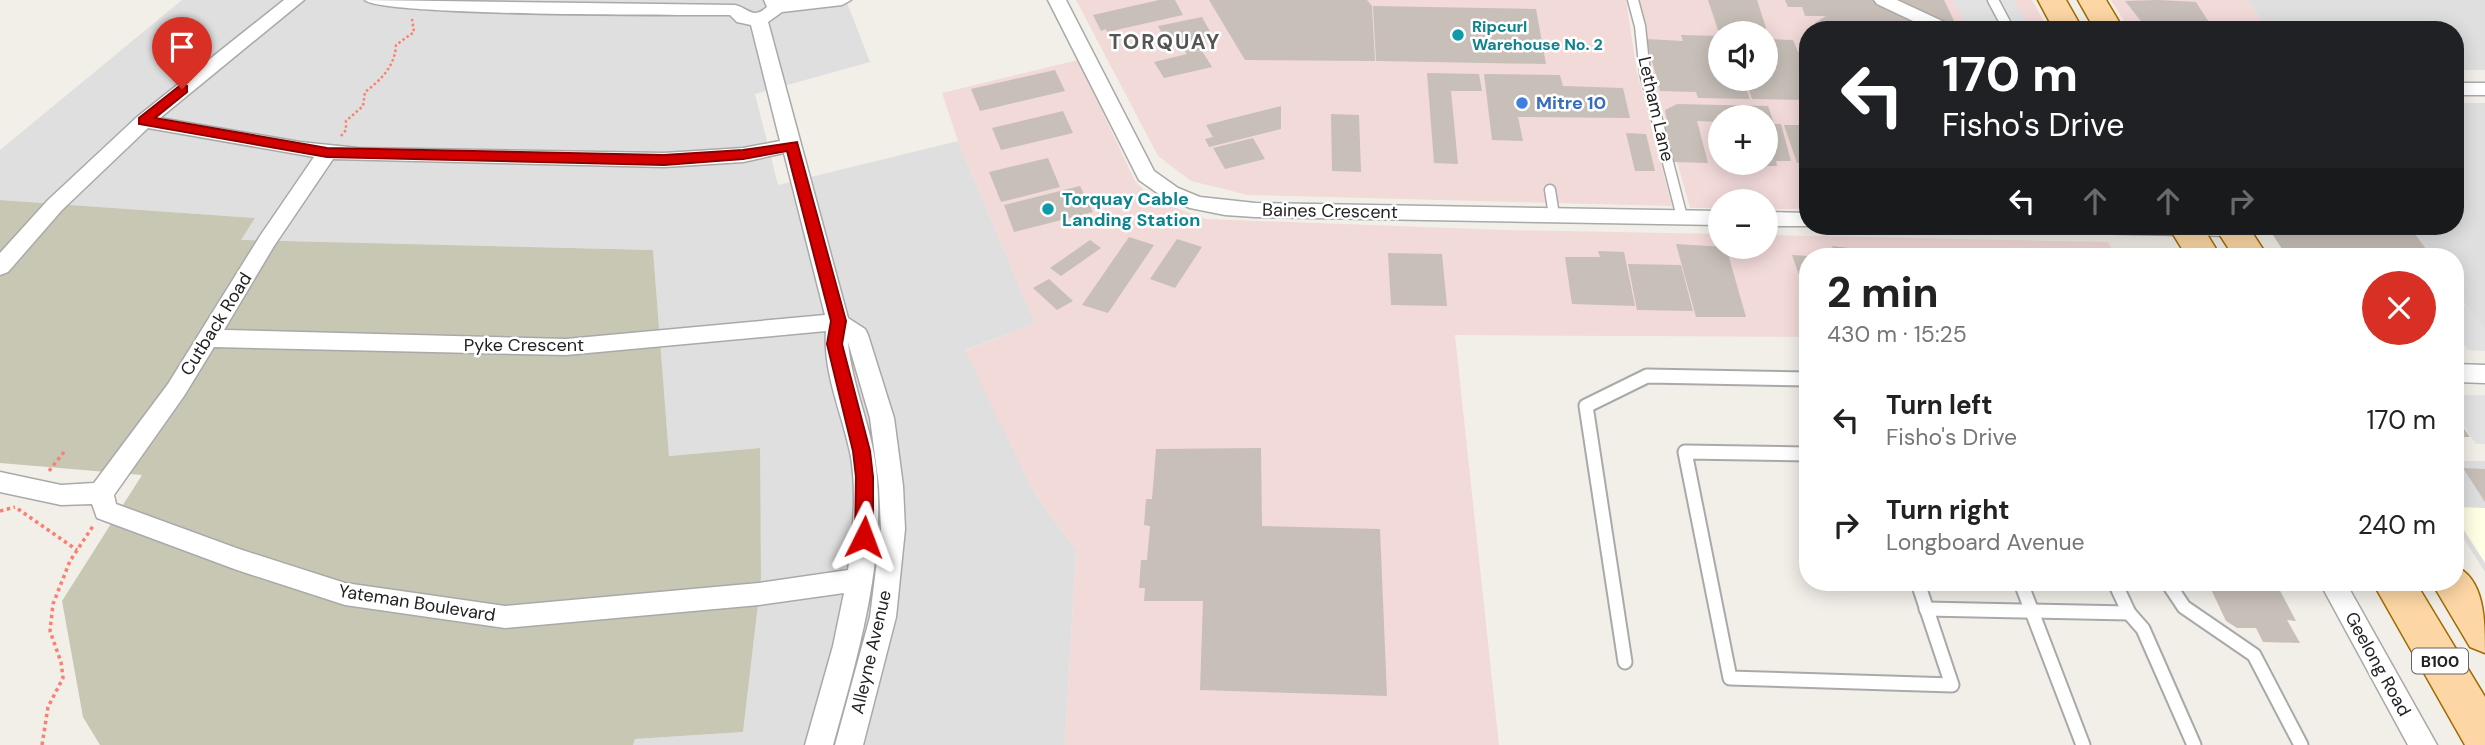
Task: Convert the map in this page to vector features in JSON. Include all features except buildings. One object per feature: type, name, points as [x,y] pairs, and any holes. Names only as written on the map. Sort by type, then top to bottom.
[{"type":"main road","points":[[2052,0],[2064,21]]},
{"type":"main road","points":[[2092,0],[2105,21]]},
{"type":"main road","name":"B100","points":[[2399,591],[2485,738]]},
{"type":"main road","name":"B100","points":[[2458,591],[2485,635]]},
{"type":"street","points":[[0,267],[71,189],[144,121],[295,0]]},
{"type":"street","points":[[374,0],[429,3],[739,5],[740,17],[758,19],[773,13],[774,4],[842,0]]},
{"type":"street","name":"Baines Crescent","points":[[1056,0],[1146,174],[1157,185],[1185,199],[1224,209],[1708,218]]},
{"type":"street","points":[[1883,0],[1928,21]]},
{"type":"street","name":"Alleyne Avenue","points":[[758,19],[838,321],[835,344],[859,440],[865,477],[861,579],[855,615],[819,745]]},
{"type":"street","points":[[2464,89],[2485,89]]},
{"type":"street","points":[[144,121],[327,153],[664,160],[743,155],[792,145]]},
{"type":"street","name":"Cutback Road","points":[[104,502],[267,242],[327,153]]},
{"type":"street","points":[[1778,219],[1799,220]]},
{"type":"street","name":"Alleyne Avenue","points":[[838,321],[858,335],[882,418],[892,496],[890,569],[883,617],[849,745]]},
{"type":"street","name":"Pyke Crescent","points":[[208,338],[566,347],[838,321]]},
{"type":"street","points":[[2464,373],[2485,374]]},
{"type":"street","name":"Yateman Boulevard","points":[[0,482],[104,502],[237,559],[345,594],[505,617],[759,594],[861,579]]},
{"type":"street","name":"Geelong Road","points":[[2337,591],[2423,745]]},
{"type":"lane","name":"Letham Lane","points":[[1633,0],[1640,26],[1644,73],[1682,218]]},
{"type":"lane","points":[[1993,0],[2004,21]]},
{"type":"lane","points":[[1550,190],[1554,215]]},
{"type":"lane","points":[[1625,662],[1586,406],[1647,376],[1799,379]]},
{"type":"lane","points":[[1799,454],[1685,452],[1730,678],[1952,685],[1920,591]]},
{"type":"lane","points":[[2024,591],[2083,745]]},
{"type":"lane","points":[[2119,591],[2129,613],[2143,629],[2194,745]]},
{"type":"lane","points":[[2173,591],[2184,607],[2254,655],[2301,745]]},
{"type":"lane","points":[[1926,609],[2129,613]]},
{"type":"path","points":[[327,153],[346,130],[346,121],[363,106],[365,92],[381,80],[395,60],[396,45],[414,32],[411,20],[429,3]]},
{"type":"path","points":[[42,745],[48,706],[58,690],[63,673],[50,630],[55,595],[104,502]]},
{"type":"path","points":[[0,509],[16,507],[77,550]]},
{"type":"shaded area","points":[[182,0],[846,0],[870,62],[755,94],[778,185],[958,141],[1035,323],[966,350],[1035,494],[1076,550],[1065,745],[633,745],[635,739],[743,732],[761,579],[759,448],[669,456],[653,250],[240,240],[255,218],[0,200],[0,150]]},
{"type":"shaded area","points":[[1076,0],[1626,0],[1637,72],[1672,206],[1248,195],[1191,181],[1158,156]]},
{"type":"shaded area","points":[[1632,0],[2032,0],[2044,21],[1799,21],[1799,209],[1778,209],[1778,189],[1708,189],[1708,208],[1690,208]]},
{"type":"shaded area","points":[[1953,0],[2014,0],[2026,21],[1964,21]]},
{"type":"shaded area","points":[[2111,0],[2247,0],[2262,21],[2124,21]]},
{"type":"shaded area","points":[[2247,0],[2485,0],[2485,70],[2464,70],[2464,21],[2262,21]]},
{"type":"shaded area","points":[[1078,60],[1135,181],[1154,200],[1206,219],[1505,230],[1708,234],[1708,259],[1778,259],[1778,235],[2108,242],[2112,248],[1799,248],[1799,337],[1455,335],[1499,745],[1065,745],[1076,550],[1035,494],[965,351],[1035,323],[958,141],[942,93]]},
{"type":"shaded area","points":[[2464,103],[2485,103],[2485,332],[2464,303],[2464,248],[2425,248],[2415,235],[2464,235]]},
{"type":"shaded area","points":[[0,200],[255,218],[241,240],[653,250],[669,456],[760,448],[761,579],[743,732],[635,739],[633,745],[100,745],[83,717],[62,601],[142,475],[0,463]]},
{"type":"shaded area","points":[[2464,305],[2467,305],[2485,329],[2485,351],[2468,350],[2464,344]]},
{"type":"shaded area","points":[[2464,395],[2485,395],[2485,444],[2476,444],[2464,426]]},
{"type":"shaded area","points":[[2464,461],[2485,461],[2485,572],[2464,539]]},
{"type":"shaded area","points":[[2464,507],[2485,508],[2485,563],[2464,530]]},
{"type":"place","name":"Ripcurl Warehouse No. 2","points":[[1458,35]]},
{"type":"place","name":"Mitre 10","points":[[1522,103]]},
{"type":"place","name":"Torquay Cable Landing Station","points":[[1048,209]]},
{"type":"district","name":"TORQUAY","points":[[1165,42]]},
{"type":"route","points":[[182,89],[144,121],[327,153],[664,160],[743,155],[792,145],[838,321],[835,344],[862,451],[865,477],[864,537]]}]
